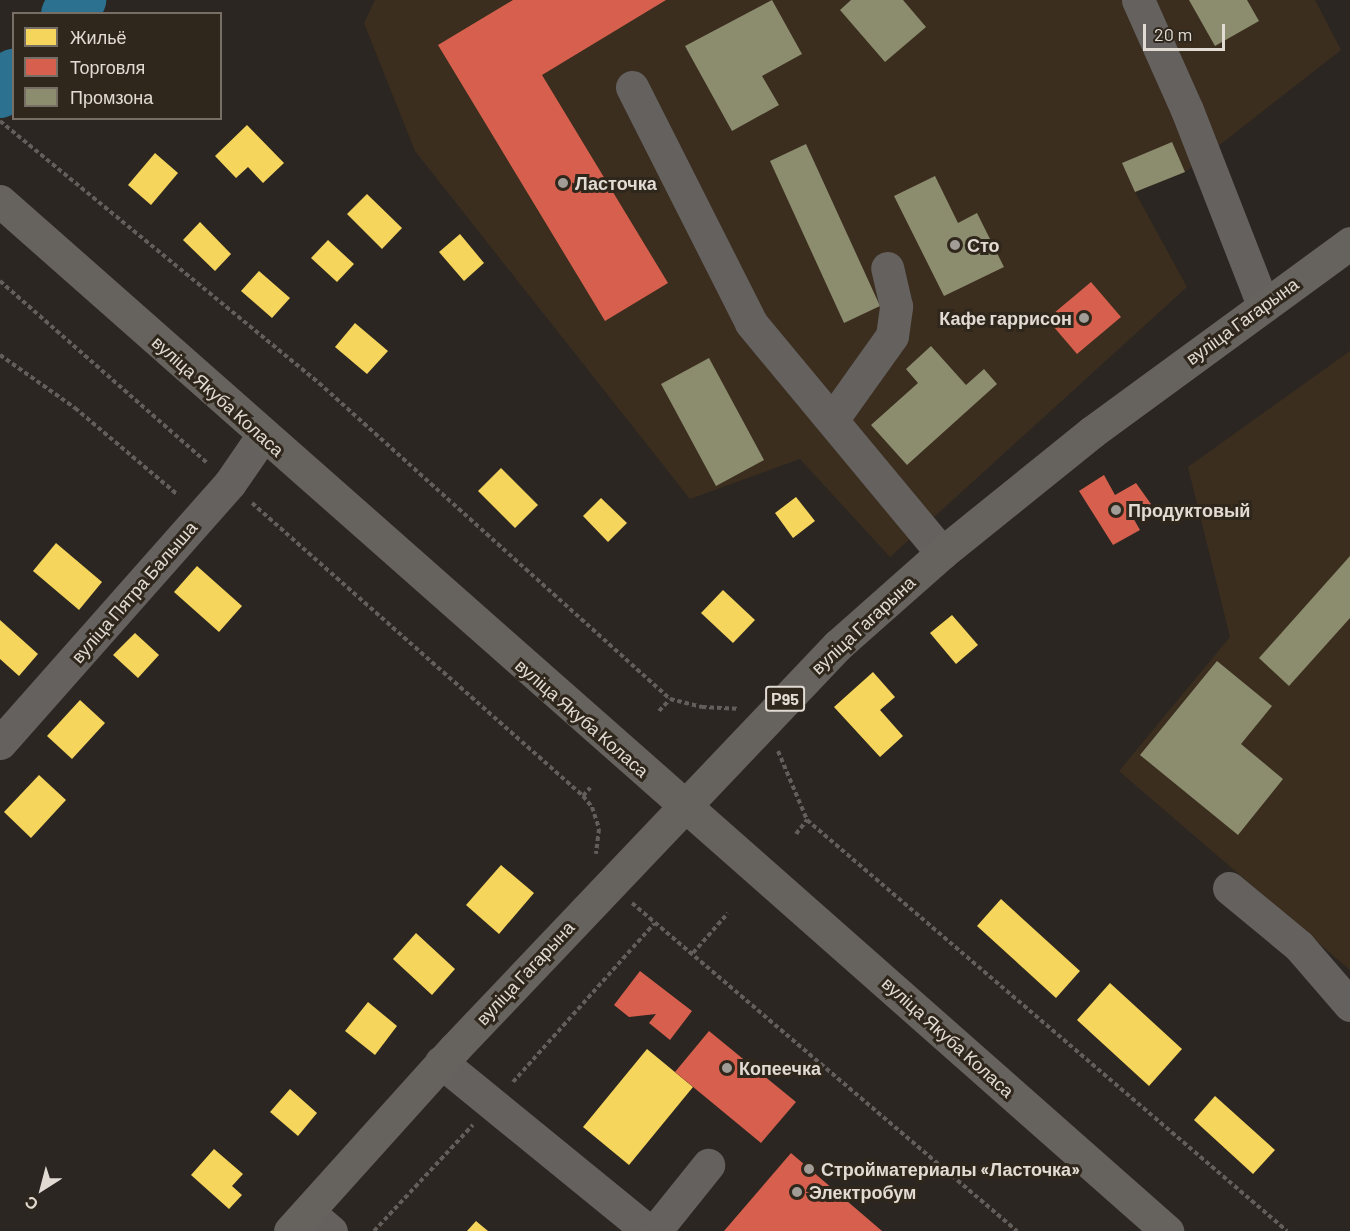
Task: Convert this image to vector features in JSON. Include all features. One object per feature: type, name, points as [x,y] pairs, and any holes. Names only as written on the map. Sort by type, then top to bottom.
[{"type":"main road","name":"вуліца Якуба Коласа","points":[[0,201],[1167,1231]]},
{"type":"main road","name":"вуліца Гагарына","points":[[309,1225],[441,1062],[682,805],[838,645],[942,553],[1092,432],[1350,243]]},
{"type":"street","points":[[1138,0],[1187,110],[1263,305]]},
{"type":"street","points":[[632,87],[751,323],[942,553]]},
{"type":"street","points":[[832,420],[892,336],[896,306],[887,268]]},
{"type":"street","name":"вуліца Пятра Балыша","points":[[0,743],[230,483],[263,435]]},
{"type":"street","points":[[1229,888],[1299,946],[1350,1005]]},
{"type":"street","points":[[441,1062],[648,1231]]},
{"type":"street","points":[[655,1231],[708,1165]]},
{"type":"path","points":[[0,121],[319,383],[670,699],[702,707],[735,707],[776,746],[807,820],[1287,1231]]},
{"type":"path","points":[[0,280],[583,796],[592,807],[599,829],[594,866],[654,924],[693,953],[1017,1231]]},
{"type":"path","points":[[0,355],[75,408],[201,516]]},
{"type":"path","points":[[659,711],[670,699]]},
{"type":"path","points":[[583,796],[590,788]]},
{"type":"path","points":[[796,834],[807,820]]},
{"type":"path","points":[[693,953],[728,914]]},
{"type":"path","points":[[374,1231],[492,1105],[654,924]]},
{"type":"shaded area","points":[[375,0],[1315,0],[1341,50],[1185,172],[1135,192],[1187,287],[890,557],[800,459],[690,499],[415,151],[364,23]]},
{"type":"shaded area","points":[[1350,351],[1350,970],[1119,771],[1230,637],[1188,467]]},
{"type":"building: Жильё","points":[[247,125],[284,163],[263,183],[248,167],[236,178],[215,156]]},
{"type":"building: Жильё","points":[[155,153],[178,173],[151,205],[128,185]]},
{"type":"building: Жильё","points":[[367,194],[402,228],[382,249],[347,214]]},
{"type":"building: Жильё","points":[[200,222],[231,254],[215,271],[183,240]]},
{"type":"building: Жильё","points":[[460,234],[484,263],[464,281],[439,252]]},
{"type":"building: Жильё","points":[[328,240],[354,264],[337,282],[311,258]]},
{"type":"building: Жильё","points":[[259,271],[290,298],[272,318],[241,291]]},
{"type":"building: Жильё","points":[[355,323],[388,351],[367,374],[335,347]]},
{"type":"building: Жильё","points":[[501,468],[538,505],[515,528],[478,491]]},
{"type":"building: Жильё","points":[[796,497],[815,521],[793,538],[775,513]]},
{"type":"building: Жильё","points":[[601,498],[627,523],[608,542],[583,516]]},
{"type":"building: Жильё","points":[[56,543],[102,582],[79,610],[33,571]]},
{"type":"building: Жильё","points":[[197,566],[242,606],[219,632],[174,592]]},
{"type":"building: Жильё","points":[[723,590],[755,620],[733,643],[701,613]]},
{"type":"building: Жильё","points":[[952,615],[978,645],[956,664],[930,633]]},
{"type":"building: Жильё","points":[[0,620],[38,654],[19,676],[0,659]]},
{"type":"building: Жильё","points":[[135,633],[159,655],[138,678],[113,655]]},
{"type":"building: Жильё","points":[[873,672],[895,697],[880,710],[903,736],[880,757],[834,707]]},
{"type":"building: Жильё","points":[[80,700],[105,723],[72,759],[47,736]]},
{"type":"building: Жильё","points":[[39,775],[66,800],[31,838],[4,812]]},
{"type":"building: Жильё","points":[[501,865],[534,893],[499,934],[466,905]]},
{"type":"building: Жильё","points":[[1001,899],[1080,971],[1056,998],[977,926]]},
{"type":"building: Жильё","points":[[416,933],[455,969],[432,995],[393,959]]},
{"type":"building: Жильё","points":[[1110,983],[1182,1049],[1149,1086],[1077,1020]]},
{"type":"building: Жильё","points":[[368,1002],[397,1026],[375,1055],[345,1031]]},
{"type":"building: Жильё","points":[[647,1049],[693,1087],[629,1165],[583,1127]]},
{"type":"building: Жильё","points":[[290,1089],[317,1113],[298,1136],[270,1112]]},
{"type":"building: Жильё","points":[[1215,1096],[1275,1150],[1253,1174],[1194,1120]]},
{"type":"building: Жильё","points":[[214,1149],[243,1174],[232,1186],[242,1195],[229,1209],[191,1175]]},
{"type":"building: Жильё","points":[[476,1221],[488,1231],[467,1231]]},
{"type":"building: Торговля","points":[[513,0],[666,0],[542,75],[668,283],[605,321],[438,45]]},
{"type":"building: Торговля","name":"Кафе гаррисон","points":[[1091,282],[1121,317],[1077,354],[1047,319]]},
{"type":"building: Торговля","name":"Продуктовый","points":[[1104,475],[1115,495],[1136,483],[1151,504],[1132,516],[1140,530],[1113,545],[1079,491]]},
{"type":"building: Торговля","points":[[640,971],[692,1011],[670,1040],[649,1023],[656,1014],[629,1017],[614,1005]]},
{"type":"building: Торговля","points":[[709,1031],[796,1102],[761,1143],[675,1072]]},
{"type":"building: Торговля","name":"Электробум","points":[[791,1153],[882,1231],[724,1231]]},
{"type":"building: Промзона","points":[[772,0],[802,54],[762,76],[779,105],[732,131],[685,46]]},
{"type":"building: Промзона","points":[[851,0],[903,0],[926,27],[885,62],[840,10]]},
{"type":"building: Промзона","points":[[1189,0],[1247,0],[1259,21],[1215,46]]},
{"type":"building: Промзона","points":[[1172,142],[1185,172],[1135,192],[1122,163]]},
{"type":"building: Промзона","points":[[806,144],[880,306],[844,323],[770,161]]},
{"type":"building: Промзона","name":"Сто","points":[[935,176],[958,223],[977,213],[1004,267],[944,296],[894,196]]},
{"type":"building: Промзона","points":[[931,346],[966,385],[984,369],[997,384],[907,465],[871,425],[918,383],[906,369]]},
{"type":"building: Промзона","points":[[709,358],[764,460],[716,486],[661,384]]},
{"type":"building: Промзона","points":[[1350,556],[1350,618],[1289,686],[1259,658]]},
{"type":"building: Промзона","points":[[1217,661],[1272,706],[1241,744],[1283,779],[1238,835],[1140,755]]},
{"type":"waterway","points":[[68,12],[81,0]]},
{"type":"waterway","points":[[0,93],[12,77]]},
{"type":"place","name":"Ласточка","points":[[563,183]]},
{"type":"place","name":"Сто","points":[[955,245]]},
{"type":"place","name":"Кафе гаррисон","points":[[1084,318]]},
{"type":"place","name":"Продуктовый","points":[[1116,510]]},
{"type":"place","name":"Копеечка","points":[[727,1068]]},
{"type":"place","name":"Стройматериалы «Ласточка»","points":[[809,1169]]},
{"type":"place","name":"Электробум","points":[[797,1192]]}]
